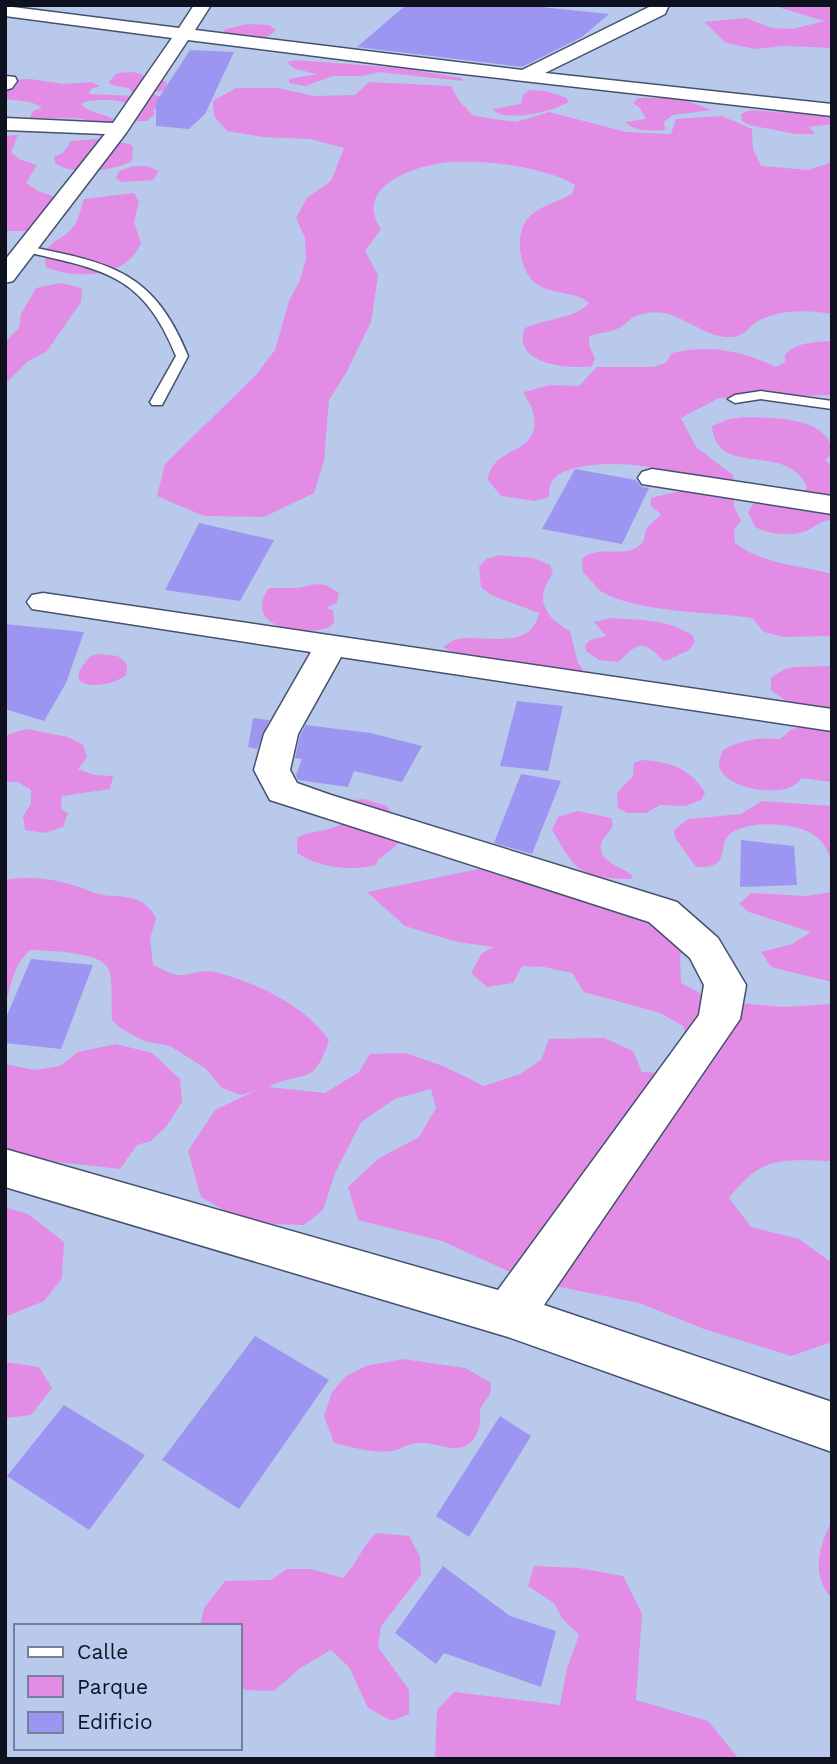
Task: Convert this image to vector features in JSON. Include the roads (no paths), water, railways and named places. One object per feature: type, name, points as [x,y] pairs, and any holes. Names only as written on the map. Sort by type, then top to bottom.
[{"type":"street","points":[[13,263],[119,129],[203,5]]},
{"type":"street","points":[[526,75],[659,10],[661,5]]},
{"type":"street","points":[[5,11],[832,110]]},
{"type":"street","points":[[5,124],[119,129]]},
{"type":"street","points":[[652,478],[832,505]]},
{"type":"street","points":[[43,601],[832,720]]},
{"type":"street","points":[[331,645],[281,734],[272,770],[283,791],[663,912],[704,948],[725,985],[719,1019],[508,1315]]},
{"type":"street","points":[[5,1168],[508,1315],[832,1427]]},
{"type":"lane","points":[[13,263],[74,258],[108,270],[146,290],[173,327],[183,356],[156,402]]},
{"type":"lane","points":[[736,399],[761,395],[832,405]]}]
